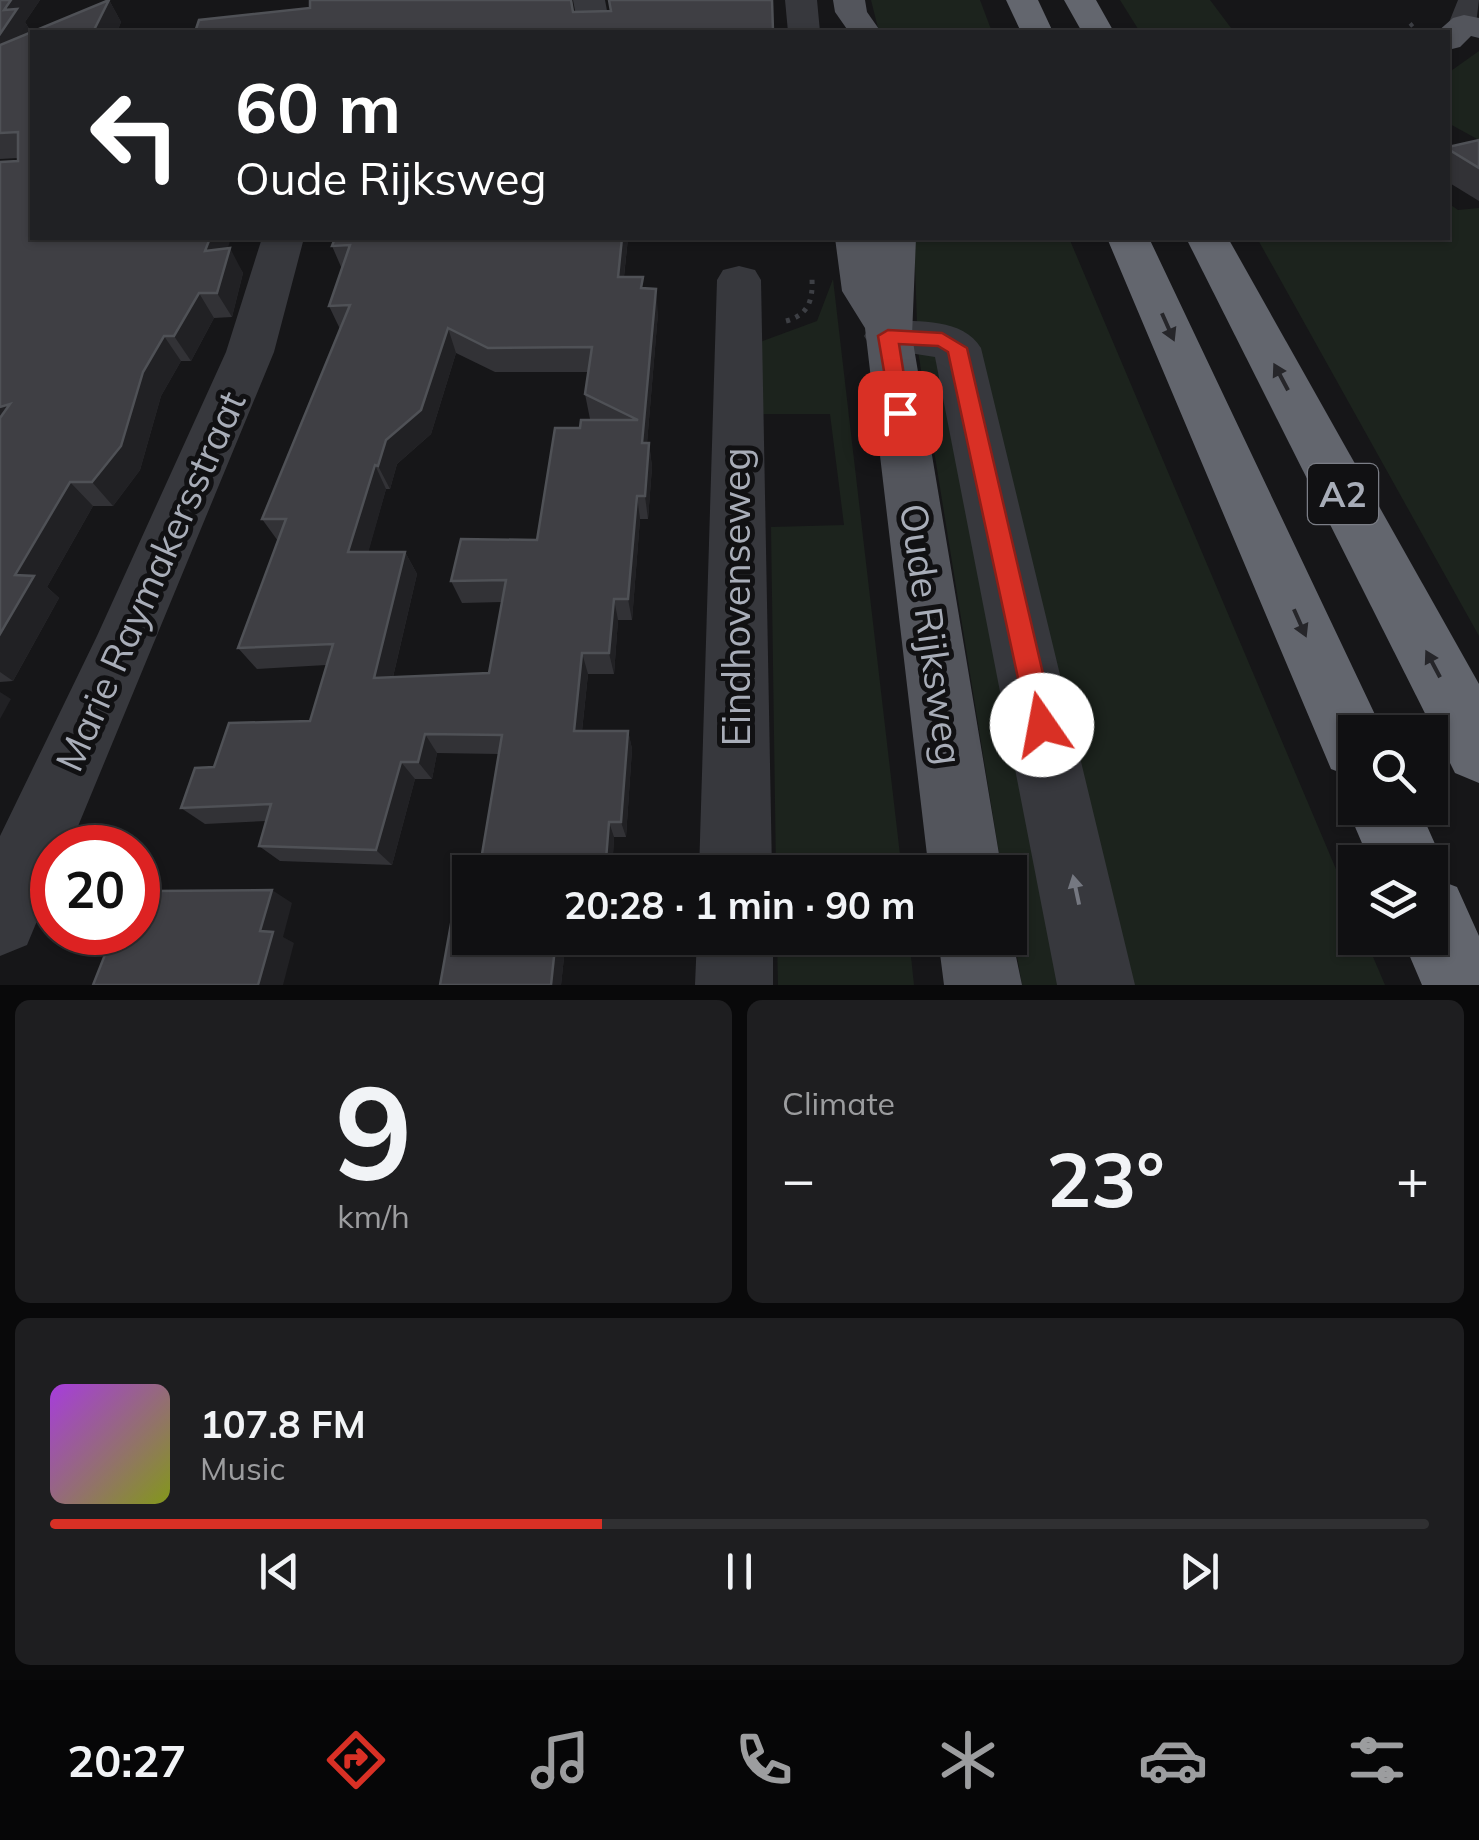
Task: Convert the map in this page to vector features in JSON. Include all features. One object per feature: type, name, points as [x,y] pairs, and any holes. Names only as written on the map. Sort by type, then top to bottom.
[{"type":"highway","points":[[1022,0],[1036,30]]},
{"type":"highway","points":[[1080,0],[1097,30]]},
{"type":"highway","name":"A2","points":[[1129,240],[1341,715]]},
{"type":"highway","name":"A2","points":[[1207,240],[1479,750]]},
{"type":"highway","points":[[1448,954],[1462,985]]},
{"type":"main road","name":"Oude Rijksweg","points":[[856,240],[866,291],[888,336]]},
{"type":"main road","name":"Oude Rijksweg","points":[[895,240],[888,336],[964,855]]},
{"type":"main road","points":[[979,955],[983,985]]},
{"type":"street","points":[[589,0],[595,30]]},
{"type":"street","points":[[801,0],[804,30]]},
{"type":"street","name":"Marie Raymakersstraat","points":[[0,918],[122,652],[250,352],[282,240]]},
{"type":"street","name":"Eindhovenseweg","points":[[735,855],[739,301]]},
{"type":"street","name":"Oude Rijksweg","points":[[888,336],[942,340],[957,348],[1096,985]]},
{"type":"street","points":[[734,955],[734,985]]},
{"type":"path","points":[[739,301],[793,320],[813,302],[812,271]]},
{"type":"shaded area","points":[[871,0],[980,0],[991,30],[878,30]]},
{"type":"shaded area","points":[[1120,0],[1210,0],[1232,30],[1139,30]]},
{"type":"shaded area","points":[[1479,51],[1479,140],[1450,124],[1450,72]]},
{"type":"shaded area","points":[[1450,204],[1458,210],[1479,208],[1479,636],[1258,240],[1450,240]]},
{"type":"shaded area","points":[[914,240],[1070,240],[1338,874],[1338,955],[1372,955],[1385,985],[1022,985],[1017,955],[1027,955],[1027,855],[999,855],[918,351]]},
{"type":"shaded area","points":[[833,279],[900,855],[776,855],[771,527],[844,525],[830,414],[763,414],[760,342],[817,321]]},
{"type":"shaded area","points":[[777,955],[911,955],[914,985],[778,985]]},
{"type":"building","points":[[0,0],[11,0],[4,10],[17,9],[0,34]]},
{"type":"building","points":[[109,0],[94,30],[36,30]]},
{"type":"building","points":[[310,0],[571,0],[573,12],[611,11],[609,0],[772,0],[773,30],[196,30],[199,20],[310,8]]},
{"type":"building","points":[[30,33],[30,240],[209,240],[205,251],[230,248],[217,293],[199,293],[174,336],[164,336],[143,372],[121,446],[92,482],[70,482],[15,575],[34,576],[0,634],[0,418],[10,404],[0,407],[0,162],[18,161],[18,132],[0,133],[0,45]]},
{"type":"building","points":[[1479,140],[1479,168],[1450,150],[1450,147]]},
{"type":"building","points":[[334,240],[622,240],[618,277],[643,277],[641,288],[656,289],[642,443],[649,443],[645,496],[637,496],[628,599],[614,599],[609,653],[582,653],[574,731],[628,731],[621,822],[609,822],[606,855],[482,855],[502,735],[425,734],[418,762],[401,762],[376,850],[259,846],[271,804],[181,808],[195,768],[214,767],[229,723],[310,721],[333,644],[238,648],[286,519],[262,519],[350,305],[329,306],[350,245],[332,246]],"holes":[[[448,328],[488,348],[592,347],[585,394],[638,420],[581,420],[580,428],[555,428],[537,540],[461,539],[451,581],[506,580],[489,673],[374,678],[405,552],[348,552],[386,440],[421,410]]]},
{"type":"building","points":[[272,890],[260,931],[273,932],[258,985],[93,985],[105,955],[160,955],[160,891]]},
{"type":"building","points":[[452,918],[452,955],[554,955],[551,985],[440,985]]},
{"type":"route","points":[[900,413],[888,336],[942,340],[957,348],[1042,725]]}]
